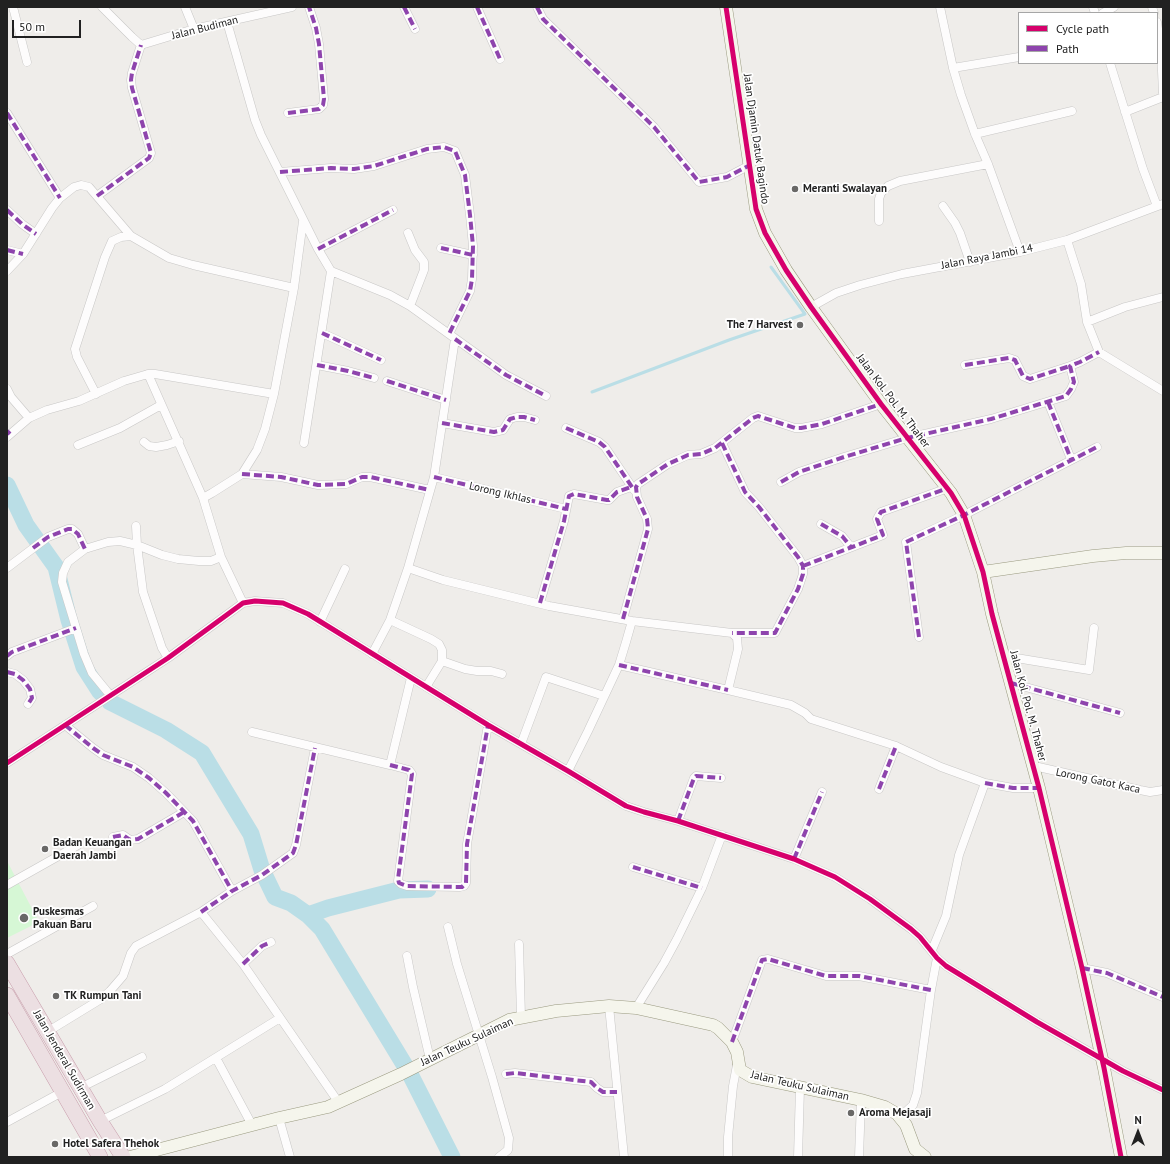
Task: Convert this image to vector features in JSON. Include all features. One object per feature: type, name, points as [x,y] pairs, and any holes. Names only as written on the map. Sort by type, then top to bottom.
[{"type":"highway","name":"Jalan Jenderal Sudirman","points":[[7,963],[80,1088],[123,1157]]},
{"type":"highway","name":"Jalan Jenderal Sudirman","points":[[7,996],[100,1157]]},
{"type":"street","points":[[13,7],[27,62]]},
{"type":"street","points":[[97,196],[149,158],[151,153],[131,80],[141,45],[102,7]]},
{"type":"street","points":[[185,7],[194,29]]},
{"type":"street","name":"Jalan Budiman","points":[[141,45],[194,29],[292,7]]},
{"type":"street","points":[[288,113],[319,109],[323,105],[324,98],[319,44],[309,7]]},
{"type":"street","points":[[404,7],[415,29]]},
{"type":"street","points":[[477,7],[500,59]]},
{"type":"street","points":[[537,7],[543,19],[654,127],[699,182],[727,177],[750,165]]},
{"type":"street","name":"Jalan Djamin Datuk Bagindo","points":[[726,7],[756,209],[765,233],[786,270],[811,307]]},
{"type":"street","points":[[940,7],[953,68],[975,134],[988,164],[1020,252]]},
{"type":"street","points":[[1105,12],[1114,7]]},
{"type":"street","points":[[227,22],[255,120],[303,220],[331,271],[390,295],[410,306],[506,375],[546,396]]},
{"type":"street","points":[[1158,26],[1160,35],[1163,93]]},
{"type":"street","points":[[953,68],[1018,57]]},
{"type":"street","points":[[1110,64],[1143,168],[1160,205]]},
{"type":"street","points":[[1125,112],[1163,97]]},
{"type":"street","points":[[975,134],[1072,111]]},
{"type":"street","points":[[7,113],[60,198]]},
{"type":"street","points":[[280,172],[331,168],[354,169],[374,166],[427,148],[444,147],[455,151],[465,175],[473,255],[472,279],[470,291],[452,336],[446,400],[434,477],[408,568],[390,620],[372,654]]},
{"type":"street","points":[[879,221],[878,199],[880,193],[888,186],[900,181],[988,164]]},
{"type":"street","points":[[7,271],[23,254],[60,198],[74,187],[81,185],[89,187],[131,236],[169,258],[294,288]]},
{"type":"street","name":"Jalan Raya Jambi 14","points":[[811,307],[836,293],[902,274],[1020,252],[1067,240],[1160,205]]},
{"type":"street","points":[[943,206],[960,233],[970,262]]},
{"type":"street","points":[[7,210],[22,224],[36,234]]},
{"type":"street","points":[[318,249],[393,210]]},
{"type":"street","points":[[203,498],[242,474],[257,450],[265,429],[274,394],[294,288],[303,220]]},
{"type":"street","points":[[408,233],[415,250],[424,262],[424,270],[410,306]]},
{"type":"street","points":[[96,394],[77,357],[75,349],[76,342],[105,257],[112,242],[121,237],[131,236]]},
{"type":"street","points":[[1067,240],[1082,284],[1088,322],[1099,352],[1163,391]]},
{"type":"street","points":[[441,248],[473,255]]},
{"type":"street","points":[[7,250],[23,254]]},
{"type":"street","points":[[304,443],[331,271]]},
{"type":"street","points":[[1088,322],[1125,307],[1163,297]]},
{"type":"street","name":"Jalan Kol. Pol. M. Thaher","points":[[811,307],[882,404],[948,488],[964,515],[983,572],[992,614],[1040,788],[1102,1059],[1121,1157]]},
{"type":"street","points":[[322,333],[381,360]]},
{"type":"street","points":[[965,365],[1009,358],[1015,360],[1023,376],[1030,379],[1070,366],[1099,352]]},
{"type":"street","points":[[317,365],[374,378]]},
{"type":"street","points":[[781,482],[799,472],[821,464],[908,438],[991,419],[1066,396],[1072,390],[1074,382],[1070,366]]},
{"type":"street","points":[[8,434],[29,418],[47,410],[79,401],[124,381],[148,374],[274,394]]},
{"type":"street","points":[[148,374],[203,498],[221,557],[243,603]]},
{"type":"street","points":[[387,381],[446,400]]},
{"type":"street","points":[[7,389],[11,397],[29,418]]},
{"type":"street","points":[[1048,402],[1071,459]]},
{"type":"street","points":[[540,603],[564,521],[569,496],[571,494],[609,500],[617,492],[636,488],[638,484],[668,464],[691,454],[706,453],[758,416],[795,428],[801,428],[822,424],[882,404]]},
{"type":"street","points":[[78,445],[120,428],[161,405]]},
{"type":"street","points":[[442,423],[494,432],[503,430],[510,419],[517,416],[524,416],[535,420]]},
{"type":"street","points":[[566,428],[599,442],[605,447],[633,489],[647,519],[648,529],[623,618]]},
{"type":"street","points":[[144,442],[149,446],[156,447],[179,441]]},
{"type":"street","points":[[408,568],[443,580],[540,603],[623,618],[632,621],[732,633],[775,633],[798,589],[803,574],[802,566],[798,557],[759,507],[745,492],[722,443]]},
{"type":"street","points":[[919,637],[906,542],[964,515],[1097,446]]},
{"type":"street","points":[[242,474],[281,477],[318,485],[346,484],[362,477],[370,477],[430,490]]},
{"type":"street","name":"Lorong Ikhlas","points":[[434,477],[566,509]]},
{"type":"street","points":[[802,566],[883,535],[877,519],[880,512],[948,488]]},
{"type":"street","points":[[821,524],[842,536],[851,547]]},
{"type":"street","points":[[136,526],[143,592],[162,648],[168,658]]},
{"type":"street","points":[[7,568],[48,537],[68,529],[72,529],[78,534],[85,549]]},
{"type":"street","points":[[110,695],[92,673],[75,628],[62,582],[65,566],[68,562],[85,549],[108,542],[120,541],[137,545],[162,555],[178,559],[211,561],[221,557]]},
{"type":"street","points":[[983,572],[1093,556],[1126,553],[1163,553]]},
{"type":"street","points":[[320,622],[345,569]]},
{"type":"street","points":[[7,763],[168,658],[243,603],[255,601],[283,603],[308,614],[426,688],[626,806],[678,821],[794,859],[835,877],[912,929],[920,936],[937,958],[946,966],[1037,1022],[1123,1071],[1163,1090]]},
{"type":"street","points":[[390,620],[438,644],[442,650],[442,661],[426,688]]},
{"type":"street","points":[[568,771],[618,665],[632,621]]},
{"type":"street","points":[[7,656],[12,652],[75,628]]},
{"type":"street","points":[[1004,656],[1089,670],[1094,628]]},
{"type":"street","points":[[728,690],[738,649],[736,638],[732,633]]},
{"type":"street","points":[[442,661],[465,669],[491,671],[502,674]]},
{"type":"street","points":[[618,665],[782,702],[799,709],[811,719],[896,746],[941,767],[985,784],[1013,788],[1040,788]]},
{"type":"street","points":[[7,672],[15,674],[23,680],[30,689],[32,698],[28,704]]},
{"type":"street","points":[[521,744],[546,677],[604,696]]},
{"type":"street","points":[[390,764],[411,678]]},
{"type":"street","points":[[1011,684],[1120,713]]},
{"type":"street","points":[[65,725],[103,755],[133,767],[149,778],[184,812],[193,821],[232,891]]},
{"type":"street","points":[[252,732],[315,748],[390,764],[409,770],[412,774],[398,879],[399,883],[407,886],[462,887],[466,883],[467,844],[488,725]]},
{"type":"street","points":[[879,789],[896,746]]},
{"type":"street","points":[[47,1032],[101,999],[110,991],[123,976],[131,953],[136,946],[201,912],[232,891],[262,875],[290,856],[294,850],[315,748]]},
{"type":"street","name":"Lorong Gatot Kaca","points":[[1034,766],[1150,792],[1163,790]]},
{"type":"street","points":[[678,821],[694,778],[696,776],[721,778]]},
{"type":"street","points":[[932,950],[946,916],[960,855],[985,784]]},
{"type":"street","points":[[794,859],[822,792]]},
{"type":"street","points":[[113,837],[123,835],[130,840],[135,840],[184,812]]},
{"type":"street","points":[[636,1008],[664,963],[702,888],[722,835]]},
{"type":"street","points":[[7,885],[78,845]]},
{"type":"street","points":[[633,867],[702,888]]},
{"type":"street","points":[[7,954],[93,906]]},
{"type":"street","points":[[201,912],[243,964],[339,1103]]},
{"type":"street","points":[[448,928],[457,964],[509,1138],[508,1150],[499,1157]]},
{"type":"street","points":[[243,964],[262,946],[271,942]]},
{"type":"street","points":[[519,944],[521,1017]]},
{"type":"street","points":[[407,956],[430,1058]]},
{"type":"street","points":[[900,1117],[914,1105],[917,1093],[930,990],[937,958]]},
{"type":"street","points":[[732,1042],[762,960],[768,959],[826,976],[859,976],[930,990]]},
{"type":"street","points":[[1082,968],[1090,968],[1107,973],[1163,997]]},
{"type":"street","points":[[609,1006],[624,1157]]},
{"type":"street","name":"Jalan Teuku Sulaiman","points":[[130,1157],[279,1118],[307,1113],[339,1103],[401,1074],[430,1058],[479,1036],[506,1021],[556,1011],[609,1006],[636,1008],[713,1025],[732,1042],[740,1070],[752,1077],[885,1106],[900,1117],[906,1125],[915,1150],[922,1156]]},
{"type":"street","points":[[100,1121],[165,1089],[280,1018]]},
{"type":"street","points":[[80,1088],[142,1057]]},
{"type":"street","points":[[216,1058],[252,1125]]},
{"type":"street","points":[[728,1157],[733,1086],[738,1063]]},
{"type":"street","points":[[506,1074],[515,1073],[591,1082],[603,1092],[617,1092]]},
{"type":"street","points":[[798,1157],[800,1088]]},
{"type":"street","points":[[7,1122],[62,1092]]},
{"type":"street","points":[[859,1157],[861,1100]]},
{"type":"street","points":[[279,1118],[290,1157]]},
{"type":"green space","points":[[7,861],[39,922],[7,938]]},
{"type":"waterway","points":[[592,392],[729,340],[805,314],[771,267]]},
{"type":"waterway","points":[[7,485],[26,525],[56,567],[69,620],[84,667],[100,692]]},
{"type":"waterway","points":[[110,702],[166,730],[202,753],[251,834],[262,870],[275,897],[291,903],[308,915],[322,929],[410,1074],[452,1157]]},
{"type":"waterway","points":[[308,915],[328,908],[399,890],[428,889]]},
{"type":"marked path","points":[[288,113],[319,109],[323,105],[324,99],[319,44],[316,28],[309,7]]},
{"type":"marked path","points":[[404,7],[415,29]]},
{"type":"marked path","points":[[477,7],[500,59]]},
{"type":"marked path","points":[[537,7],[543,19],[654,127],[699,182],[727,177],[750,165]]},
{"type":"marked path","points":[[97,196],[149,158],[151,153],[131,80],[141,45]]},
{"type":"marked path","points":[[7,113],[60,198]]},
{"type":"marked path","points":[[280,172],[331,168],[354,169],[374,166],[427,149],[444,147],[455,151],[465,175],[473,246],[472,279],[470,291],[449,334]]},
{"type":"marked path","points":[[7,210],[22,224],[36,234]]},
{"type":"marked path","points":[[318,249],[393,210]]},
{"type":"marked path","points":[[441,248],[473,255]]},
{"type":"marked path","points":[[7,250],[23,254]]},
{"type":"marked path","points":[[322,333],[381,360]]},
{"type":"marked path","points":[[455,339],[506,375],[546,396]]},
{"type":"marked path","points":[[781,482],[799,472],[844,457],[907,438],[991,419],[1066,396],[1074,382],[1070,366],[1099,352]]},
{"type":"marked path","points":[[965,365],[1009,358],[1015,360],[1023,376],[1030,379],[1070,366]]},
{"type":"marked path","points":[[317,365],[374,378]]},
{"type":"marked path","points":[[387,381],[446,400]]},
{"type":"marked path","points":[[1048,402],[1071,459]]},
{"type":"marked path","points":[[623,619],[648,529],[647,519],[637,497],[636,487],[638,484],[668,464],[688,455],[701,454],[715,448],[753,418],[758,416],[795,428],[801,428],[822,424],[881,404]]},
{"type":"marked path","points":[[442,423],[494,432],[503,430],[510,419],[524,417],[535,420]]},
{"type":"marked path","points":[[566,428],[599,442],[605,447],[634,490]]},
{"type":"marked path","points":[[7,431],[10,434]]},
{"type":"marked path","points":[[722,443],[745,492],[759,507],[798,557],[803,566],[803,574],[798,589],[775,633],[732,633]]},
{"type":"marked path","points":[[919,637],[906,542],[964,515],[1097,447]]},
{"type":"marked path","points":[[242,474],[281,477],[318,485],[346,484],[362,477],[370,477],[430,490]]},
{"type":"marked path","points":[[434,477],[566,509]]},
{"type":"marked path","points":[[540,603],[564,521],[569,496],[574,494],[609,500],[617,492],[631,487]]},
{"type":"marked path","points":[[803,566],[883,535],[877,519],[881,512],[948,488]]},
{"type":"marked path","points":[[821,524],[842,536],[851,547]]},
{"type":"marked path","points":[[33,548],[48,537],[68,529],[72,529],[78,534],[85,549]]},
{"type":"marked path","points":[[7,656],[12,652],[76,628]]},
{"type":"marked path","points":[[619,665],[728,690]]},
{"type":"marked path","points":[[7,672],[15,674],[23,680],[30,689],[32,698],[28,704]]},
{"type":"marked path","points":[[1011,683],[1120,713]]},
{"type":"marked path","points":[[65,725],[103,755],[133,767],[149,778],[166,793],[193,821],[232,891]]},
{"type":"marked path","points":[[390,765],[409,770],[412,774],[398,879],[399,883],[407,886],[462,887],[466,883],[467,844],[488,725]]},
{"type":"marked path","points":[[879,789],[896,746]]},
{"type":"marked path","points":[[201,912],[232,891],[262,875],[293,853],[296,845],[315,748]]},
{"type":"marked path","points":[[678,821],[694,778],[696,776],[721,778]]},
{"type":"marked path","points":[[985,783],[1013,788],[1039,788]]},
{"type":"marked path","points":[[794,859],[822,792]]},
{"type":"marked path","points":[[113,837],[123,835],[130,840],[138,839],[184,812]]},
{"type":"marked path","points":[[633,867],[702,888]]},
{"type":"marked path","points":[[243,964],[262,946],[271,942]]},
{"type":"marked path","points":[[732,1042],[762,960],[768,959],[826,976],[859,976],[931,990]]},
{"type":"marked path","points":[[1082,968],[1107,973],[1163,997]]},
{"type":"marked path","points":[[506,1074],[515,1073],[591,1082],[603,1092],[617,1092]]},
{"type":"cycle path","points":[[726,7],[756,209],[765,233],[786,270],[811,307],[881,404],[951,493],[964,515],[983,572],[992,614],[1039,788],[1082,968],[1104,1068],[1121,1157]]},
{"type":"cycle path","points":[[7,763],[168,658],[243,603],[255,601],[283,603],[308,614],[488,725],[626,806],[678,821],[794,859],[835,877],[870,899],[911,929],[946,966],[1037,1022],[1123,1071],[1163,1090]]},
{"type":"place","name":"Meranti Swalayan","points":[[795,189]]},
{"type":"place","name":"The 7 Harvest","points":[[800,325]]},
{"type":"place","name":"Badan Keuangan Daerah Jambi","points":[[45,849]]},
{"type":"place","name":"Puskesmas Pakuan Baru","points":[[24,918]]},
{"type":"place","name":"TK Rumpun Tani","points":[[56,996]]},
{"type":"place","name":"Aroma Mejasaji","points":[[851,1113]]},
{"type":"place","name":"Hotel Safera Thehok","points":[[55,1144]]}]
